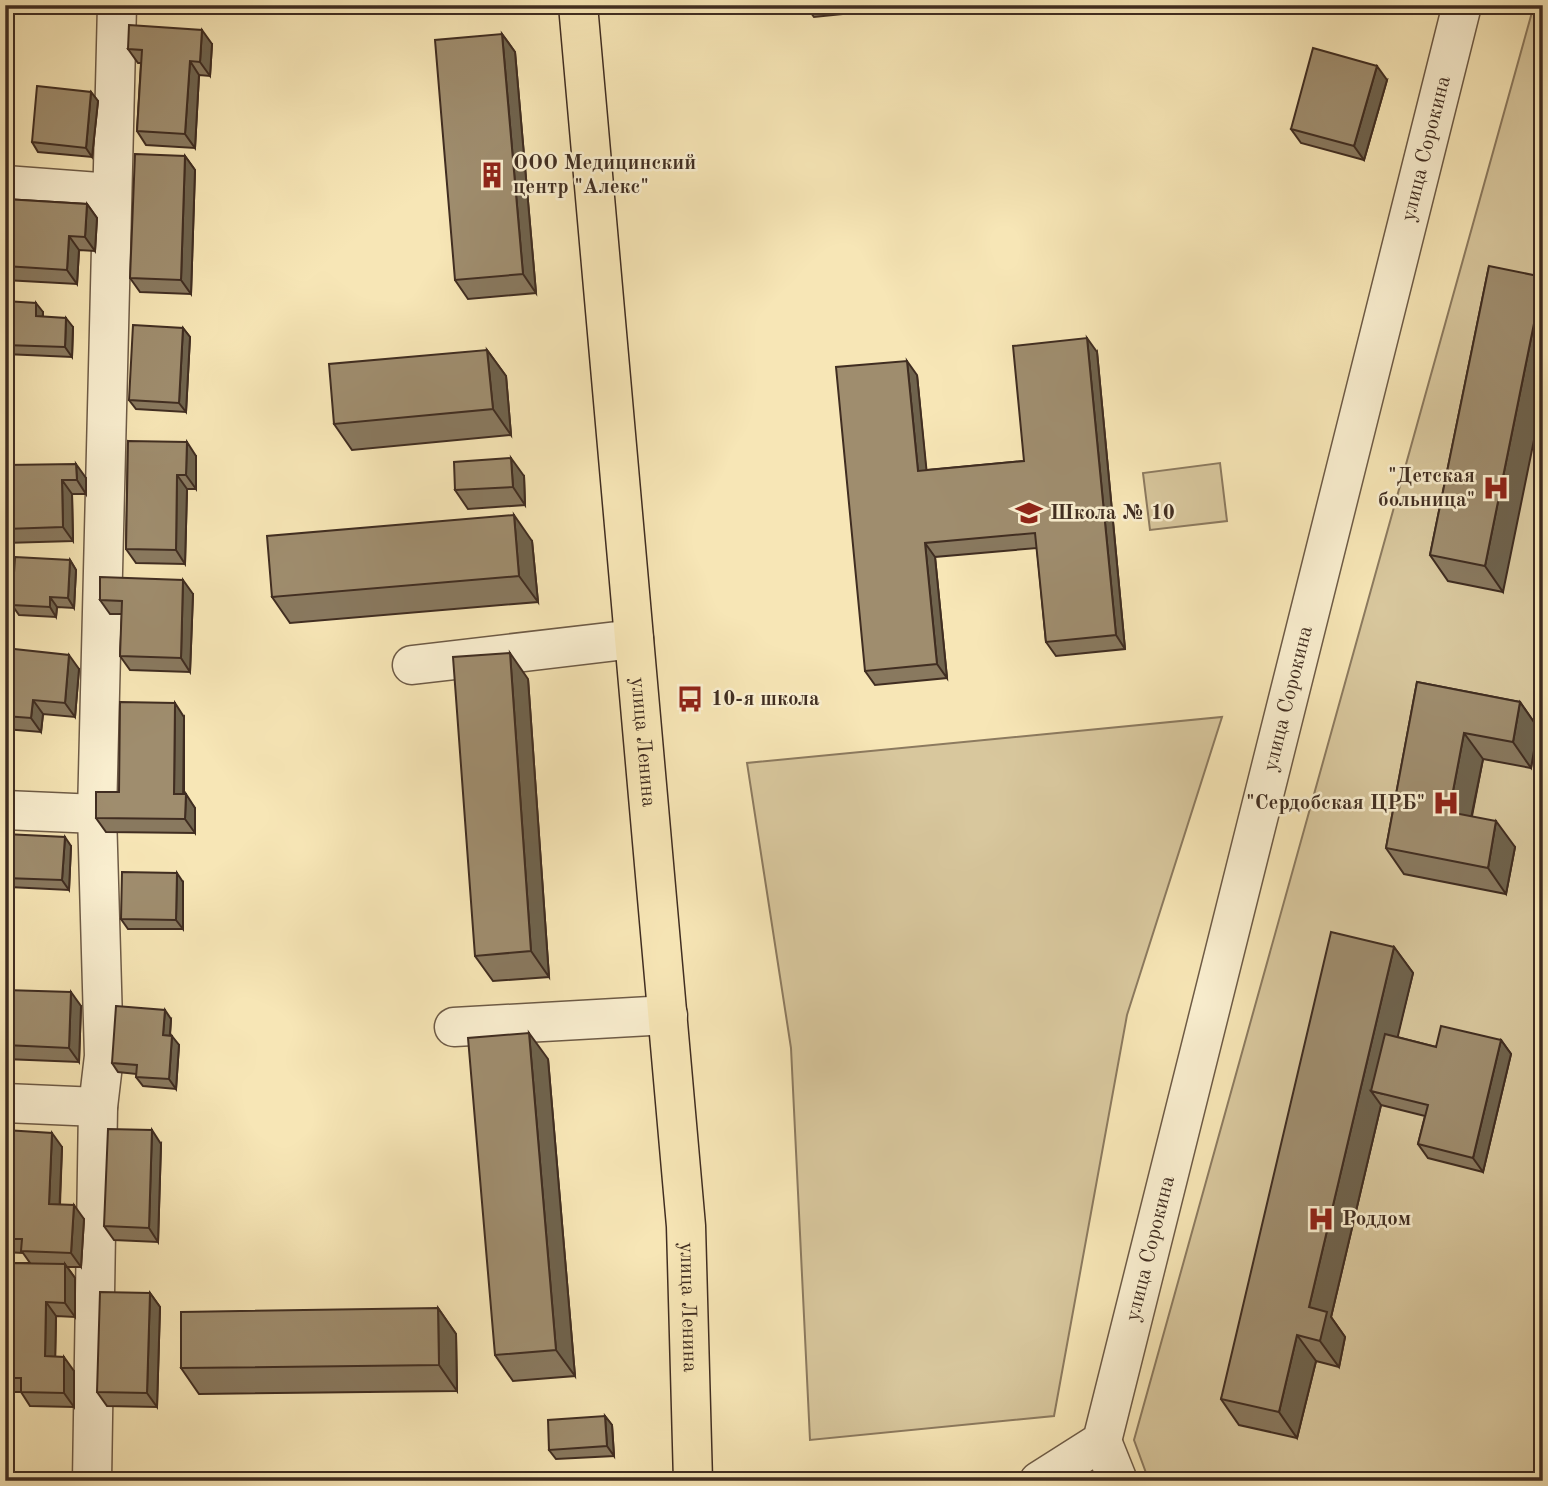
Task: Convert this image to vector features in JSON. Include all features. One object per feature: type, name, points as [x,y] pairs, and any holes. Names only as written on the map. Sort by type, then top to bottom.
[{"type":"main road","name":"улица Ленина","points":[[578,5],[687,1226],[693,1481]]},
{"type":"street","points":[[92,1481],[98,1107],[104,1056],[97,814],[117,5]]},
{"type":"street","name":"улица Сорокина","points":[[1102,1441],[1462,5]]},
{"type":"street","points":[[5,185],[111,193]]},
{"type":"street","points":[[412,665],[635,639]]},
{"type":"street","points":[[5,810],[97,814]]},
{"type":"street","points":[[454,1027],[668,1015]]},
{"type":"street","points":[[5,1103],[98,1107]]},
{"type":"street","points":[[1039,1481],[1102,1441],[1118,1481]]},
{"type":"shaded area","points":[[1534,5],[1543,5],[1543,1481],[1149,1481],[1134,1440]]},
{"type":"shaded area","points":[[1220,463],[1227,521],[1150,530],[1143,473]]},
{"type":"shaded area","points":[[1222,717],[1127,1015],[1054,1416],[810,1440],[791,1048],[747,763]]},
{"type":"building","points":[[129,25],[202,30],[200,62],[190,61],[185,134],[137,131],[142,50],[128,49]]},
{"type":"building","name":"ООО Медицинский центр \"Алекс\"","points":[[502,34],[523,274],[455,280],[435,40]]},
{"type":"building","points":[[1313,48],[1377,66],[1354,146],[1291,129]]},
{"type":"building","points":[[37,86],[91,92],[86,148],[32,142]]},
{"type":"building","points":[[135,154],[185,156],[181,280],[130,278]]},
{"type":"building","points":[[5,199],[87,204],[85,237],[69,236],[67,270],[5,266]]},
{"type":"building","points":[[1489,266],[1543,279],[1485,566],[1430,555]]},
{"type":"building","points":[[5,301],[36,303],[36,316],[66,318],[65,347],[5,345]]},
{"type":"building","points":[[133,325],[183,328],[179,403],[129,400]]},
{"type":"building","points":[[1087,338],[1116,635],[1046,642],[1035,533],[925,543],[937,664],[865,671],[836,367],[907,361],[918,471],[1024,461],[1013,346]]},
{"type":"building","points":[[487,350],[493,409],[334,424],[329,364]]},
{"type":"building","points":[[128,441],[187,442],[186,475],[177,475],[176,550],[126,549]]},
{"type":"building","points":[[511,458],[513,487],[455,490],[454,462]]},
{"type":"building","points":[[76,464],[77,480],[62,480],[63,527],[5,529],[5,465]]},
{"type":"building","points":[[514,515],[519,576],[272,597],[267,536]]},
{"type":"building","points":[[15,557],[70,560],[68,598],[50,597],[50,607],[12,605]]},
{"type":"building","points":[[100,577],[183,580],[181,658],[120,656],[122,601],[100,600]]},
{"type":"building","points":[[5,648],[69,655],[65,703],[33,700],[31,718],[5,716]]},
{"type":"building","points":[[510,653],[531,951],[475,956],[453,657]]},
{"type":"building","points":[[1417,682],[1520,702],[1513,742],[1464,733],[1449,812],[1496,821],[1488,868],[1386,848]]},
{"type":"building","points":[[120,702],[175,703],[174,794],[186,794],[185,819],[96,818],[96,792],[119,792]]},
{"type":"building","points":[[5,834],[65,837],[62,880],[5,878]]},
{"type":"building","points":[[122,872],[177,873],[176,920],[121,919]]},
{"type":"building","name":"Роддом","points":[[1331,932],[1394,947],[1309,1307],[1327,1312],[1320,1341],[1297,1335],[1279,1412],[1221,1399]]},
{"type":"building","points":[[5,990],[71,992],[69,1048],[5,1045]]},
{"type":"building","points":[[116,1006],[165,1010],[163,1035],[172,1036],[169,1079],[136,1077],[137,1065],[112,1063]]},
{"type":"building","points":[[1441,1026],[1501,1040],[1473,1158],[1418,1144],[1428,1105],[1371,1091],[1385,1034],[1436,1047]]},
{"type":"building","points":[[529,1033],[556,1350],[495,1355],[468,1038]]},
{"type":"building","points":[[108,1129],[152,1130],[149,1228],[104,1226]]},
{"type":"building","points":[[5,1130],[52,1133],[49,1204],[74,1205],[71,1253],[21,1251],[22,1239],[5,1239]]},
{"type":"building","points":[[5,1263],[65,1264],[65,1303],[46,1302],[45,1356],[64,1357],[64,1393],[21,1392],[21,1378],[5,1378]]},
{"type":"building","points":[[100,1292],[150,1293],[147,1393],[97,1392]]},
{"type":"building","points":[[438,1308],[439,1365],[181,1368],[181,1312]]},
{"type":"building","points":[[605,1416],[607,1446],[549,1450],[548,1420]]},
{"type":"place","name":"ООО Медицинский центр \"Алекс\"","points":[[492,175]]},
{"type":"place","name":"\"Детская больница\"","points":[[1496,488]]},
{"type":"place","name":"Школа № 10","points":[[1029,513]]},
{"type":"place","name":"10-я школа","points":[[690,699]]},
{"type":"place","name":"\"Сердобская ЦРБ\"","points":[[1446,803]]},
{"type":"place","name":"Роддом","points":[[1321,1219]]}]
